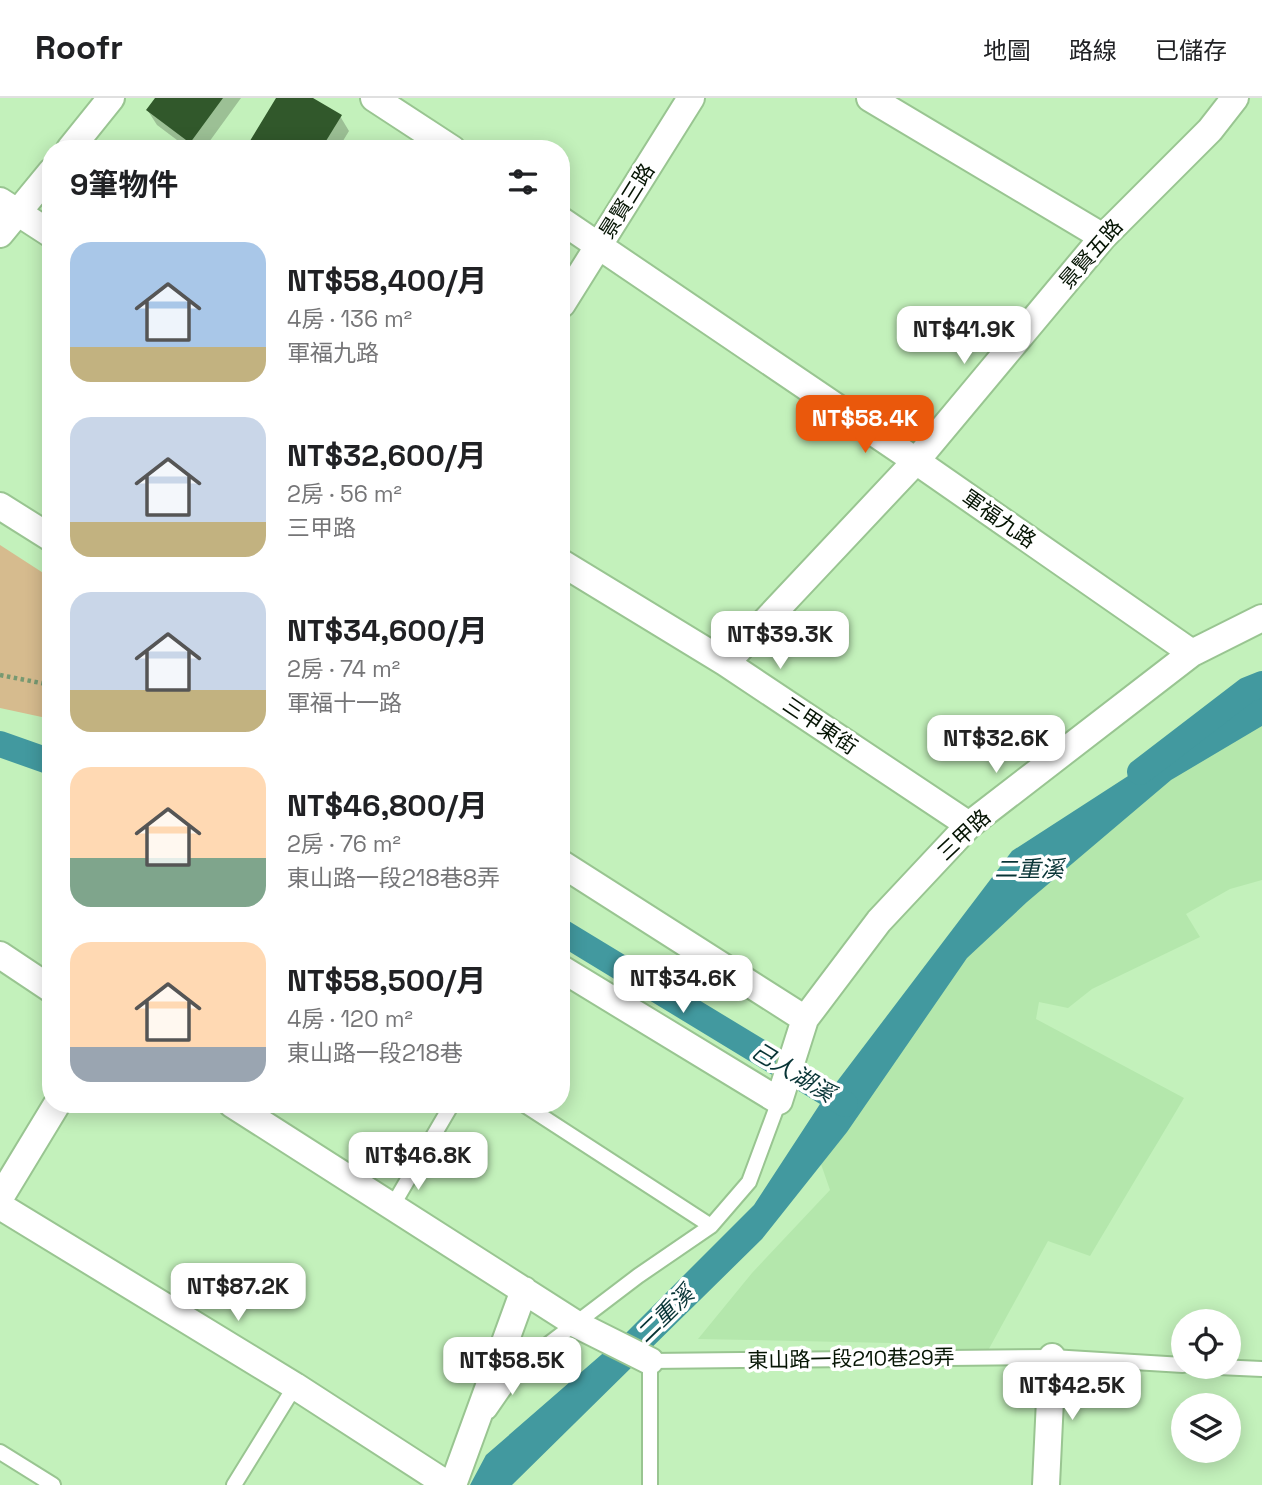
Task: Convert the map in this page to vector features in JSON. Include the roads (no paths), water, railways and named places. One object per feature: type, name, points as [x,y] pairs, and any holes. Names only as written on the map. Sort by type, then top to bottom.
[{"type":"street","points":[[76,140],[111,98]]},
{"type":"street","points":[[374,98],[438,140]]},
{"type":"street","name":"景賢三路","points":[[570,292],[691,98]]},
{"type":"street","points":[[870,98],[1103,237]]},
{"type":"street","name":"景賢五路","points":[[726,663],[916,461],[1103,237],[1210,130],[1235,98]]},
{"type":"street","points":[[0,234],[9,207],[42,180]]},
{"type":"street","points":[[9,207],[42,228]]},
{"type":"street","name":"軍福九路","points":[[570,226],[916,461],[1192,653]]},
{"type":"street","points":[[0,506],[42,532]]},
{"type":"street","name":"三甲東街","points":[[570,568],[726,663],[969,825]]},
{"type":"street","name":"三甲路","points":[[779,1101],[805,1019],[879,921],[969,825],[1192,653],[1262,618]]},
{"type":"street","points":[[570,869],[805,1019]]},
{"type":"street","points":[[0,955],[42,983]]},
{"type":"street","points":[[570,974],[779,1101]]},
{"type":"street","points":[[0,1198],[52,1113]]},
{"type":"street","points":[[246,1113],[576,1324],[650,1361]]},
{"type":"street","points":[[0,1206],[295,1386],[447,1485]]},
{"type":"street","points":[[453,1485],[524,1290]]},
{"type":"street","points":[[1046,1485],[1052,1357]]},
{"type":"lane","points":[[473,1433],[521,1365],[711,1226],[749,1182],[779,1101]]},
{"type":"lane","points":[[393,1205],[447,1113]]},
{"type":"lane","points":[[537,1113],[711,1226]]},
{"type":"lane","name":"東山路一段210巷29弄","points":[[650,1361],[1052,1357],[1171,1364]]},
{"type":"lane","points":[[650,1361],[650,1485]]},
{"type":"lane","points":[[1241,1368],[1262,1369]]},
{"type":"lane","points":[[234,1485],[295,1386]]},
{"type":"lane","points":[[0,1452],[52,1485]]},
{"type":"water","name":"二重溪","points":[[1262,694],[1262,726],[1171,780],[1027,902],[967,958],[847,1132],[762,1239],[512,1485],[470,1485],[486,1455],[624,1335],[754,1205],[820,1104],[1012,851],[1159,756]]},
{"type":"waterway","name":"二重溪","points":[[1140,772],[1247,690],[1262,684]]},
{"type":"waterway","name":"己人湖溪","points":[[0,744],[42,759]]},
{"type":"waterway","name":"己人湖溪","points":[[570,937],[845,1104]]}]
